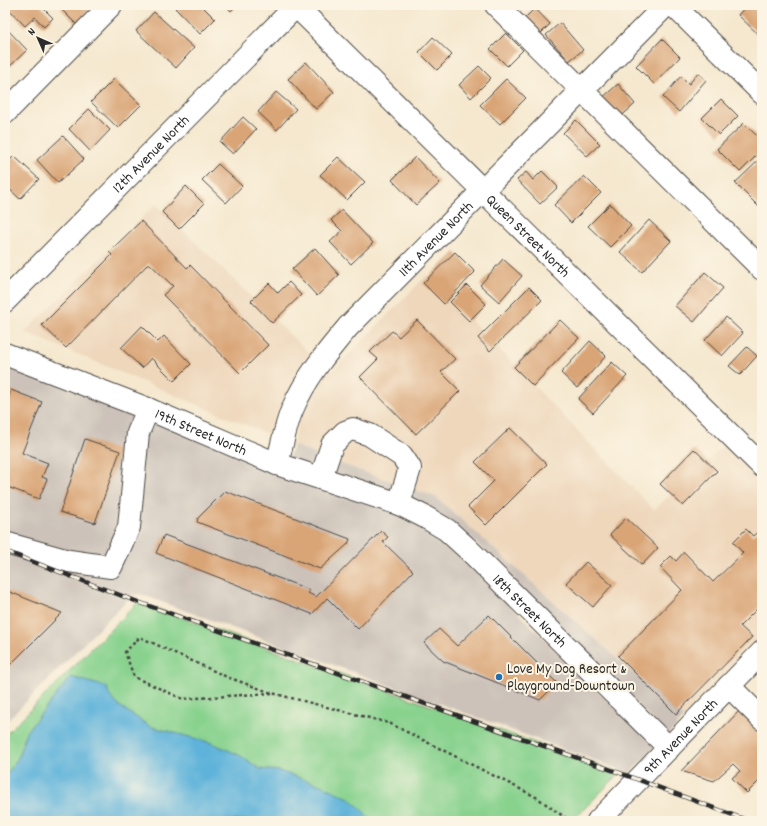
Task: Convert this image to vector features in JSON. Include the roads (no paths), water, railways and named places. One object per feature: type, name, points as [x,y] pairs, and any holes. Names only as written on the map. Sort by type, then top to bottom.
[{"type":"street","points":[[5,114],[111,5]]},
{"type":"street","points":[[496,5],[762,269]]},
{"type":"street","name":"11th Avenue North","points":[[278,464],[291,411],[306,382],[322,358],[348,327],[666,5]]},
{"type":"street","points":[[673,5],[762,93]]},
{"type":"street","name":"Queen Street North","points":[[296,6],[762,466]]},
{"type":"street","name":"12th Avenue North","points":[[5,301],[296,6]]},
{"type":"street","name":"19th Street North","points":[[5,354],[148,409],[278,464],[399,504]]},
{"type":"street","points":[[5,543],[69,561],[110,567],[129,527],[138,433],[148,409]]},
{"type":"street","points":[[321,478],[332,444],[345,432],[353,429],[370,435],[402,456],[410,468],[399,504]]},
{"type":"street","name":"18th Street North","points":[[399,504],[425,516],[442,527],[469,550],[669,748]]},
{"type":"street","name":"9th Avenue North","points":[[598,821],[762,652]]},
{"type":"street","points":[[729,686],[762,719]]},
{"type":"water","points":[[71,677],[107,687],[109,695],[118,705],[149,726],[212,743],[239,755],[260,769],[279,771],[321,785],[351,799],[370,818],[371,821],[5,821],[5,777],[18,758],[26,732]]},
{"type":"railway","points":[[5,551],[138,602],[620,773],[749,821]]},
{"type":"place","name":"Love My Dog Resort & Playground-Downtown","points":[[499,677]]}]
